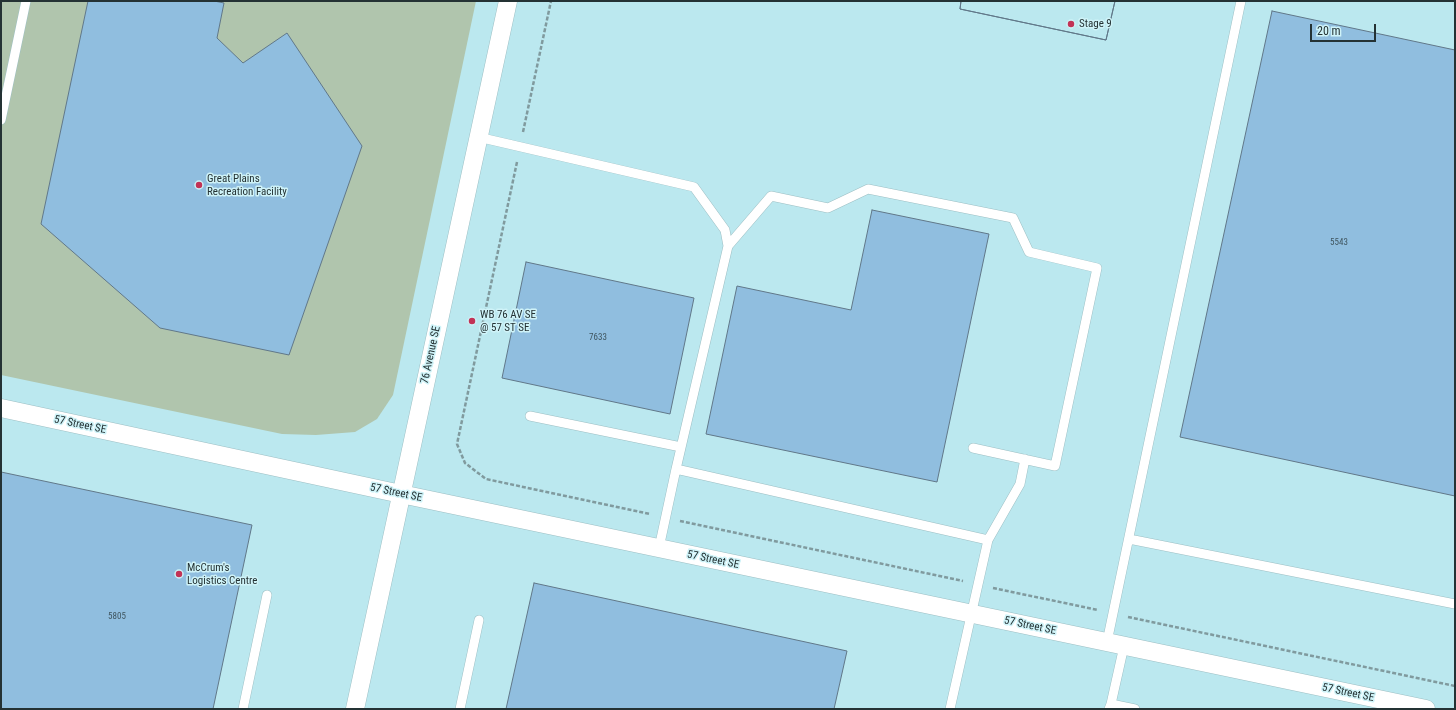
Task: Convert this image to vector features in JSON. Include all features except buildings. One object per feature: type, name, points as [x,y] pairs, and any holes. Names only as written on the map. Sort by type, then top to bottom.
[{"type":"street","name":"76 Avenue SE","points":[[355,709],[478,137],[504,2]]},
{"type":"street","name":"57 Street SE","points":[[1,408],[401,494],[1426,709]]},
{"type":"lane","points":[[1,120],[26,1]]},
{"type":"lane","points":[[1135,709],[1110,706],[1116,644],[1114,613],[1241,1]]},
{"type":"lane","points":[[478,137],[694,187],[725,230],[728,246],[658,548]]},
{"type":"lane","points":[[728,246],[771,196],[828,208],[868,188],[1013,218],[1029,252],[1097,268],[1055,466],[973,448]]},
{"type":"lane","points":[[530,416],[681,448]]},
{"type":"lane","points":[[950,709],[988,540],[1020,484],[1025,459]]},
{"type":"lane","points":[[676,470],[988,540]]},
{"type":"lane","points":[[1129,539],[1455,604]]},
{"type":"lane","points":[[243,709],[267,595]]},
{"type":"lane","points":[[460,709],[479,620]]},
{"type":"path","points":[[551,1],[457,444],[465,463],[486,479],[1455,686]]},
{"type":"shaded area","points":[[1,1],[1455,1],[1455,709],[1,709]]},
{"type":"green space","points":[[1,1],[476,1],[393,395],[377,419],[355,432],[316,435],[282,434],[1,375]]},
{"type":"place","name":"Stage 9","points":[[1071,24]]},
{"type":"place","name":"Great Plains Recreation Facility","points":[[199,185]]},
{"type":"place","name":"WB 76 AV SE @ 57 ST SE","points":[[472,321]]},
{"type":"place","name":"McCrum's Logistics Centre","points":[[179,574]]}]
